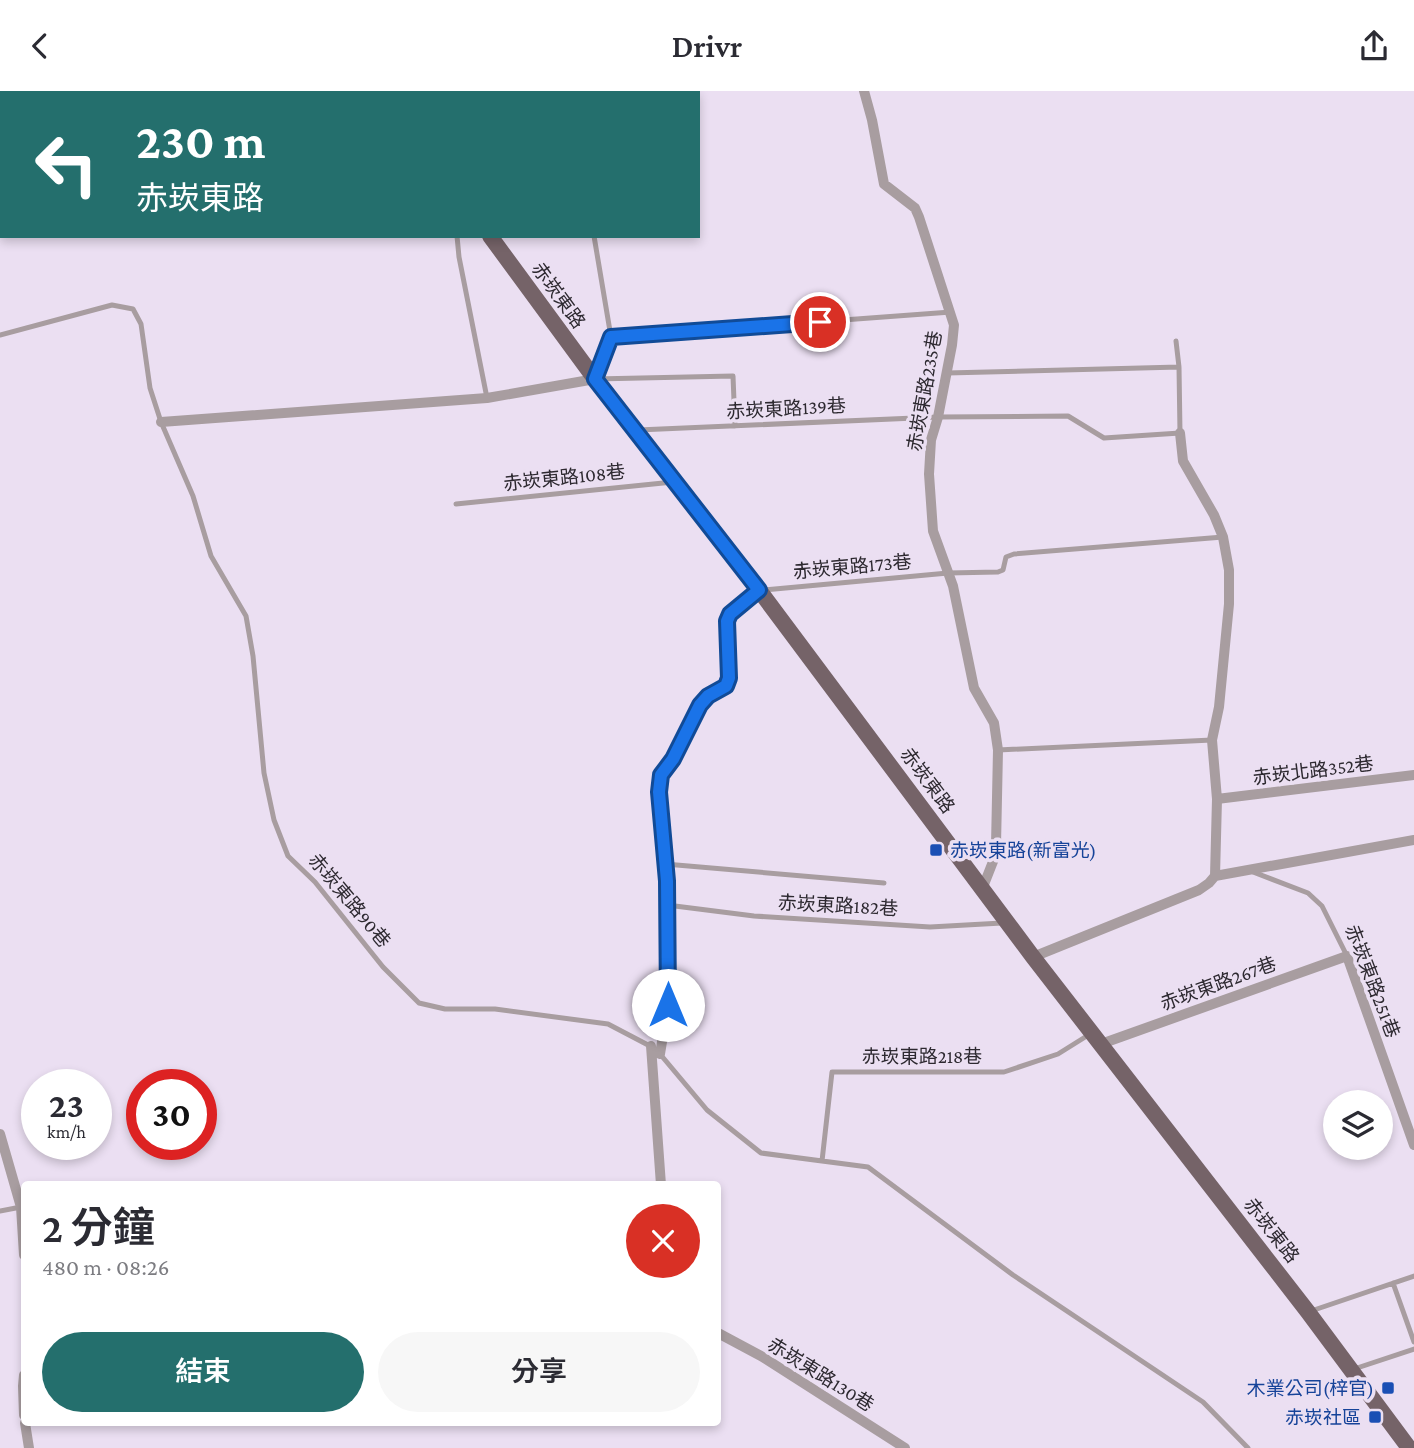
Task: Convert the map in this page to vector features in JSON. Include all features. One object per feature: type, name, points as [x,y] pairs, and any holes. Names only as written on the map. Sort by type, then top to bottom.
[{"type":"main road","name":"赤崁東路","points":[[492,238],[595,379],[759,590],[1033,957],[1308,1312],[1409,1448]]},
{"type":"street","name":"赤崁東路235巷","points":[[864,91],[884,184],[915,208],[951,312],[954,335],[938,417],[930,440],[931,497],[933,531],[953,586],[974,688],[994,723],[998,750],[996,845],[994,859],[983,887]]},
{"type":"street","points":[[161,422],[486,398],[595,379]]},
{"type":"street","points":[[1180,433],[1182,461],[1214,515],[1223,537],[1229,569],[1229,604],[1219,707],[1212,740],[1216,799],[1215,876]]},
{"type":"street","points":[[661,1181],[655,1050],[668,1005],[667,905],[659,792],[661,775],[673,759],[700,705],[708,696],[726,686],[729,678],[727,621],[730,614],[759,590]]},
{"type":"street","name":"赤崁北路352巷","points":[[1216,799],[1414,775]]},
{"type":"street","name":"赤崁東路251巷","points":[[1033,957],[1199,890],[1215,876],[1414,840]]},
{"type":"street","name":"赤崁東路251巷","points":[[1347,955],[1414,1145]]},
{"type":"street","name":"赤崁東路267巷","points":[[1097,1038],[1347,955]]},
{"type":"street","points":[[0,1134],[4,1162],[21,1207]]},
{"type":"street","name":"赤崁東路130巷","points":[[721,1335],[761,1356],[905,1448]]},
{"type":"street","points":[[25,1426],[29,1448]]},
{"type":"lane","points":[[457,238],[486,398]]},
{"type":"lane","points":[[594,238],[611,337],[595,379],[733,376],[735,426]]},
{"type":"lane","name":"赤崁東路90巷","points":[[0,335],[112,305],[133,309],[141,324],[150,388],[161,422],[193,496],[211,556],[246,616],[253,656],[264,773],[274,820],[288,856],[315,882],[383,967],[419,1003],[445,1009],[495,1009],[608,1024],[655,1050]]},
{"type":"lane","points":[[611,337],[951,312]]},
{"type":"lane","points":[[1176,341],[1180,367],[1180,433]]},
{"type":"lane","points":[[947,373],[1180,367]]},
{"type":"lane","name":"赤崁東路139巷","points":[[635,430],[938,417],[1068,417],[1104,438],[1180,433]]},
{"type":"lane","name":"赤崁東路108巷","points":[[456,504],[675,482]]},
{"type":"lane","name":"赤崁東路173巷","points":[[759,590],[948,573],[1001,572],[1006,557],[1014,554],[1223,537]]},
{"type":"lane","points":[[998,750],[1212,740]]},
{"type":"lane","name":"赤崁東路182巷","points":[[665,864],[884,883]]},
{"type":"lane","name":"赤崁東路251巷","points":[[1252,871],[1308,893],[1322,906],[1347,955]]},
{"type":"lane","name":"赤崁東路182巷","points":[[667,905],[754,916],[930,927],[1008,922]]},
{"type":"lane","name":"赤崁東路218巷","points":[[822,1161],[832,1072],[1004,1072],[1097,1038]]},
{"type":"lane","points":[[655,1050],[707,1110],[761,1153],[868,1167],[1013,1275],[1203,1402],[1248,1448]]},
{"type":"lane","points":[[0,1212],[21,1207]]},
{"type":"lane","points":[[1308,1312],[1414,1276]]},
{"type":"lane","points":[[1393,1283],[1414,1342]]},
{"type":"lane","points":[[1352,1370],[1414,1349]]},
{"type":"place","name":"赤崁東路(新富光)","points":[[936,850]]},
{"type":"place","name":"木業公司(梓官)","points":[[1388,1388]]},
{"type":"place","name":"赤崁社區","points":[[1375,1417]]},
{"type":"route","points":[[668,1005],[667,881],[659,792],[661,775],[673,759],[700,705],[708,696],[726,686],[729,678],[727,621],[730,614],[759,590],[595,379],[611,337],[820,322]]}]
